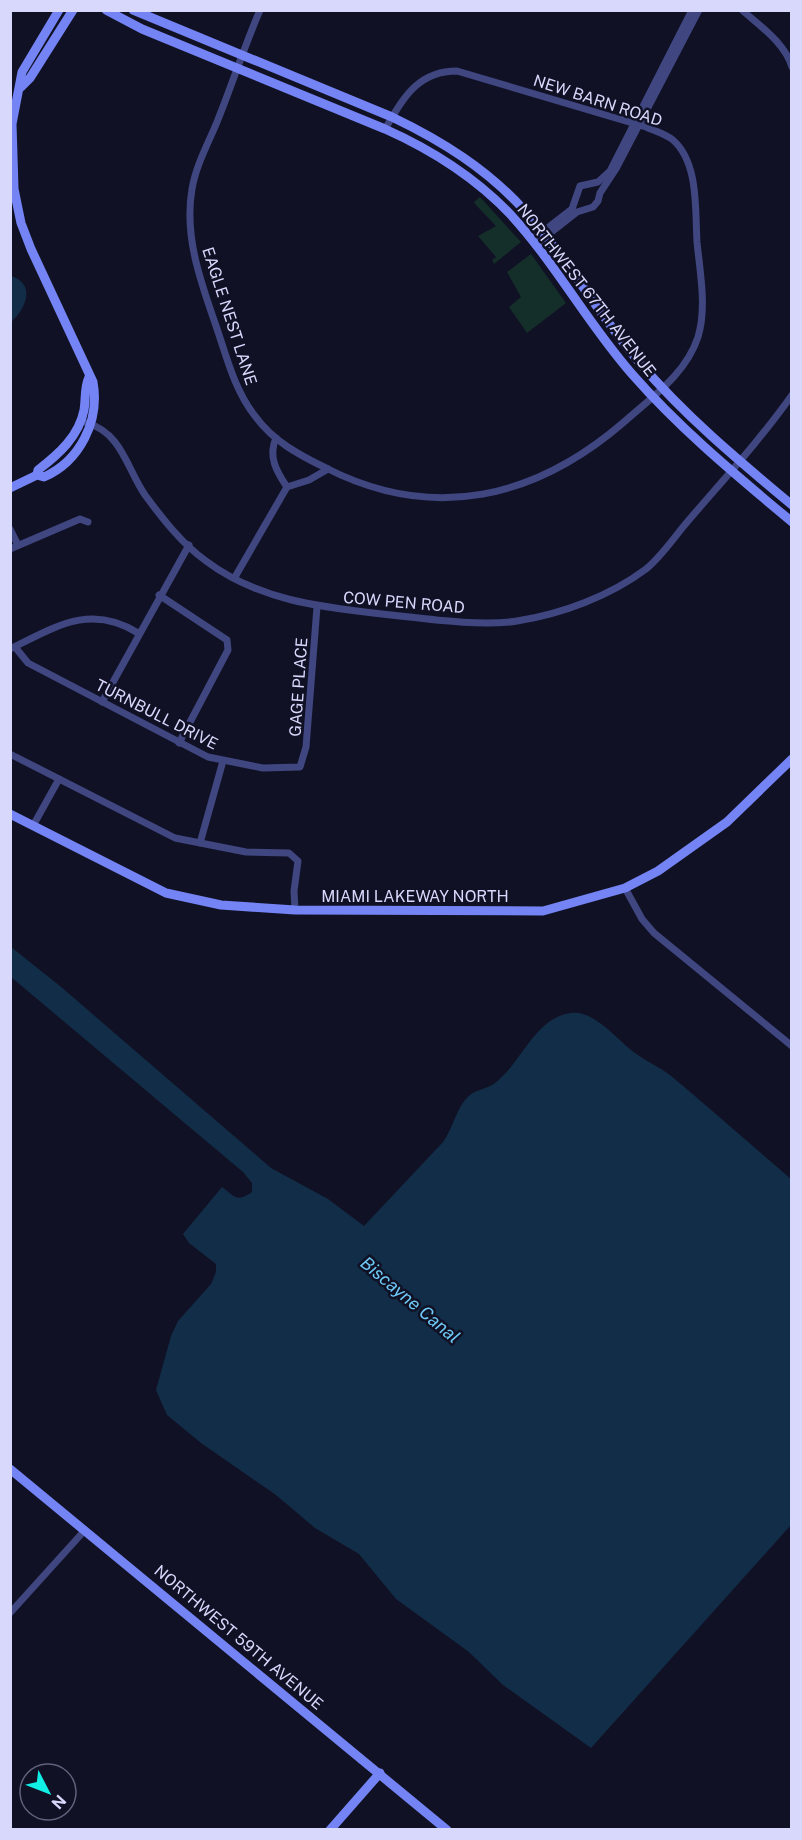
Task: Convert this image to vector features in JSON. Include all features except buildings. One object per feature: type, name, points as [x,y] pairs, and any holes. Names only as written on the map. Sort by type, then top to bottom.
[{"type":"main road","points":[[10,488],[37,475],[44,477],[68,462],[79,449],[86,423],[85,385],[89,377],[86,366],[31,249],[18,212],[14,189],[12,124],[14,107],[21,87],[22,72],[59,10]]},
{"type":"main road","points":[[21,87],[30,78],[73,10]]},
{"type":"main road","name":"NORTHWEST 67TH AVENUE","points":[[106,10],[142,29],[385,129],[411,141],[454,167],[499,203],[534,242],[601,335],[653,397],[731,471],[792,522]]},
{"type":"main road","name":"NORTHWEST 67TH AVENUE","points":[[133,10],[392,117],[439,141],[479,168],[509,194],[544,235],[615,332],[662,389],[792,505]]},
{"type":"main road","name":"MIAMI LAKEWAY NORTH","points":[[10,814],[166,893],[221,905],[295,910],[543,911],[625,888],[668,865],[727,822],[792,759]]},
{"type":"main road","name":"NORTHWEST 59TH AVENUE","points":[[11,1471],[86,1530],[447,1830]]},
{"type":"main road","points":[[330,1830],[380,1773]]},
{"type":"street","name":"EAGLE NEST LANE","points":[[261,10],[203,153],[192,189],[190,219],[193,251],[232,374],[250,410],[276,438],[328,469],[370,487],[419,496],[471,496],[534,481],[571,463],[596,446],[662,389]]},
{"type":"street","points":[[534,242],[577,212],[596,204],[692,10]]},
{"type":"street","points":[[544,235],[572,209],[580,186],[598,182],[610,171],[699,10]]},
{"type":"street","points":[[742,10],[778,43],[790,57],[792,68]]},
{"type":"street","name":"NEW BARN ROAD","points":[[385,129],[406,94],[420,81],[452,71],[636,124],[670,138],[687,160],[693,188],[702,320],[697,339],[687,360],[662,389]]},
{"type":"street","name":"COW PEN ROAD","points":[[86,423],[114,440],[143,492],[189,546],[206,562],[262,592],[317,607],[454,621],[516,621],[575,606],[610,592],[648,567],[740,461],[792,395]]},
{"type":"street","points":[[276,438],[271,450],[277,473],[287,487]]},
{"type":"street","points":[[235,577],[287,487],[309,480],[328,469]]},
{"type":"street","points":[[10,529],[14,547],[80,519],[88,522]]},
{"type":"street","points":[[102,702],[159,595],[189,546]]},
{"type":"street","points":[[159,595],[227,640],[228,650],[179,743]]},
{"type":"street","name":"GAGE PLACE","points":[[300,767],[306,747],[317,607]]},
{"type":"street","points":[[13,648],[62,623],[97,619],[121,622],[138,633]]},
{"type":"street","name":"TURNBULL DRIVE","points":[[13,648],[28,663],[208,757],[262,768],[300,767]]},
{"type":"street","points":[[10,754],[175,838],[246,852],[289,853],[295,856],[298,861],[294,891],[295,910]]},
{"type":"street","points":[[200,843],[223,760]]},
{"type":"street","points":[[34,825],[59,779]]},
{"type":"street","points":[[625,888],[642,919],[654,933],[792,1046]]},
{"type":"street","points":[[10,1612],[86,1530]]},
{"type":"green space","points":[[480,197],[521,242],[494,264],[492,260],[496,257],[478,236],[496,226],[474,202]]},
{"type":"green space","points":[[531,254],[566,303],[527,333],[509,307],[521,297],[507,272]]},
{"type":"water","points":[[11,276],[24,285],[26,298],[21,311],[11,322]]},
{"type":"water","name":"Biscayne Canal","points":[[11,947],[60,986],[271,1168],[328,1199],[364,1226],[443,1142],[465,1100],[473,1093],[492,1085],[504,1075],[529,1042],[548,1023],[558,1016],[571,1013],[580,1013],[597,1021],[635,1053],[670,1075],[791,1179],[791,1525],[591,1748],[503,1685],[469,1652],[396,1599],[359,1554],[315,1528],[276,1495],[201,1443],[167,1415],[156,1390],[171,1336],[178,1321],[211,1284],[216,1272],[216,1264],[189,1243],[183,1234],[222,1187],[239,1198],[252,1192],[252,1183],[243,1172],[11,977]]}]
